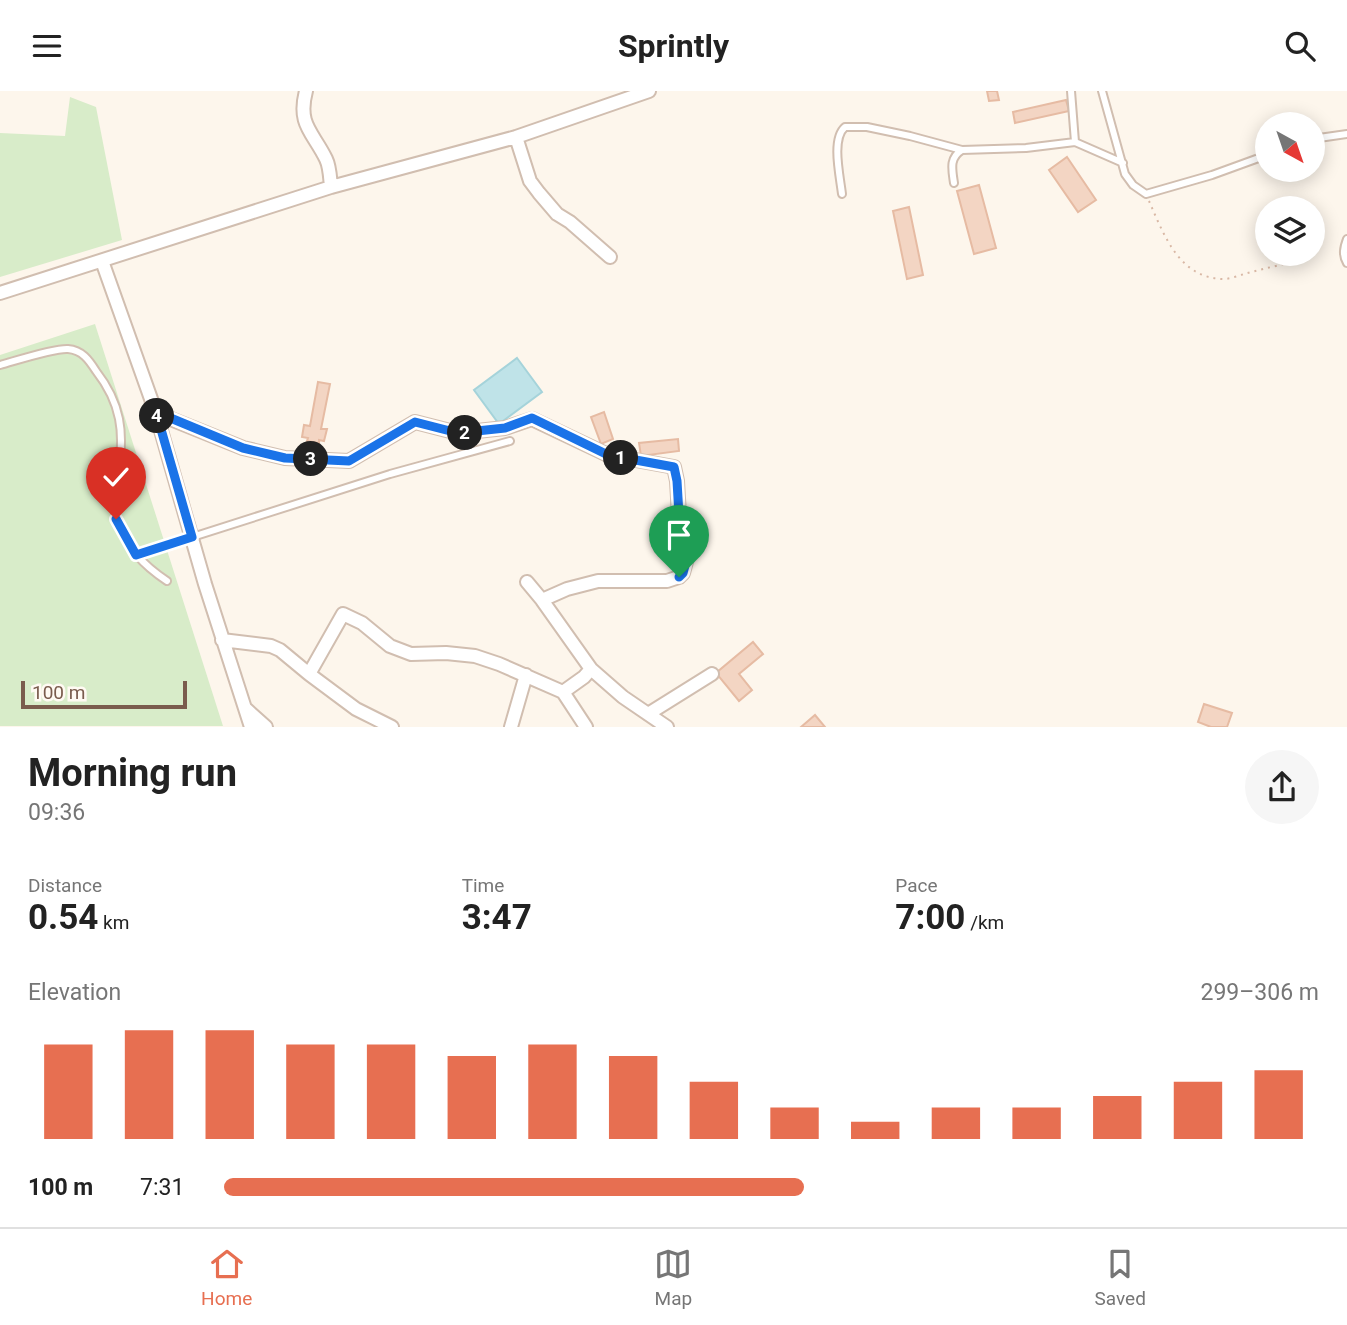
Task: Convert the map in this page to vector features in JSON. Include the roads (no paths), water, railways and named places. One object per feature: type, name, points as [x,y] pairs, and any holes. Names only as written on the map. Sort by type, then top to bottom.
[{"type":"street","points":[[306,91],[303,103],[305,124],[329,165],[331,187]]},
{"type":"street","points":[[0,293],[331,187],[516,137],[649,91]]},
{"type":"street","points":[[516,137],[530,181],[539,193],[556,214],[570,222],[610,257]]},
{"type":"street","points":[[102,261],[156,412],[222,640],[251,726]]},
{"type":"street","points":[[156,412],[243,448],[285,458],[349,461],[415,422],[458,433],[505,428],[532,418],[608,455],[674,467],[680,532],[687,558],[683,573],[667,581],[598,581],[567,589],[542,600]]},
{"type":"street","points":[[527,582],[591,669],[648,715],[667,726]]},
{"type":"street","points":[[309,674],[343,614],[362,623],[390,646],[411,654],[475,656],[563,692],[586,726]]},
{"type":"street","points":[[222,640],[271,646],[280,650],[356,709],[392,726]]},
{"type":"street","points":[[563,692],[591,669]]},
{"type":"street","points":[[648,715],[712,674]]},
{"type":"street","points":[[511,726],[526,675]]},
{"type":"street","points":[[246,709],[266,726]]},
{"type":"lane","points":[[1071,91],[1075,142]]},
{"type":"lane","points":[[1102,91],[1124,170],[1128,178],[1146,194],[1255,159]]},
{"type":"lane","points":[[842,194],[837,144],[839,133],[850,126],[910,136],[962,150],[1026,148],[1075,142],[1123,163]]},
{"type":"lane","points":[[1325,137],[1347,134]]},
{"type":"lane","points":[[954,183],[951,165],[956,154],[962,150]]},
{"type":"lane","points":[[1347,239],[1344,253],[1347,263]]},
{"type":"lane","points":[[0,365],[65,348],[86,356],[105,382],[117,407],[121,429],[120,460],[113,501],[116,519],[136,555],[149,569],[167,581]]},
{"type":"lane","points":[[136,555],[390,474],[510,441]]},
{"type":"water","points":[[517,358],[542,392],[499,424],[474,390]]}]
